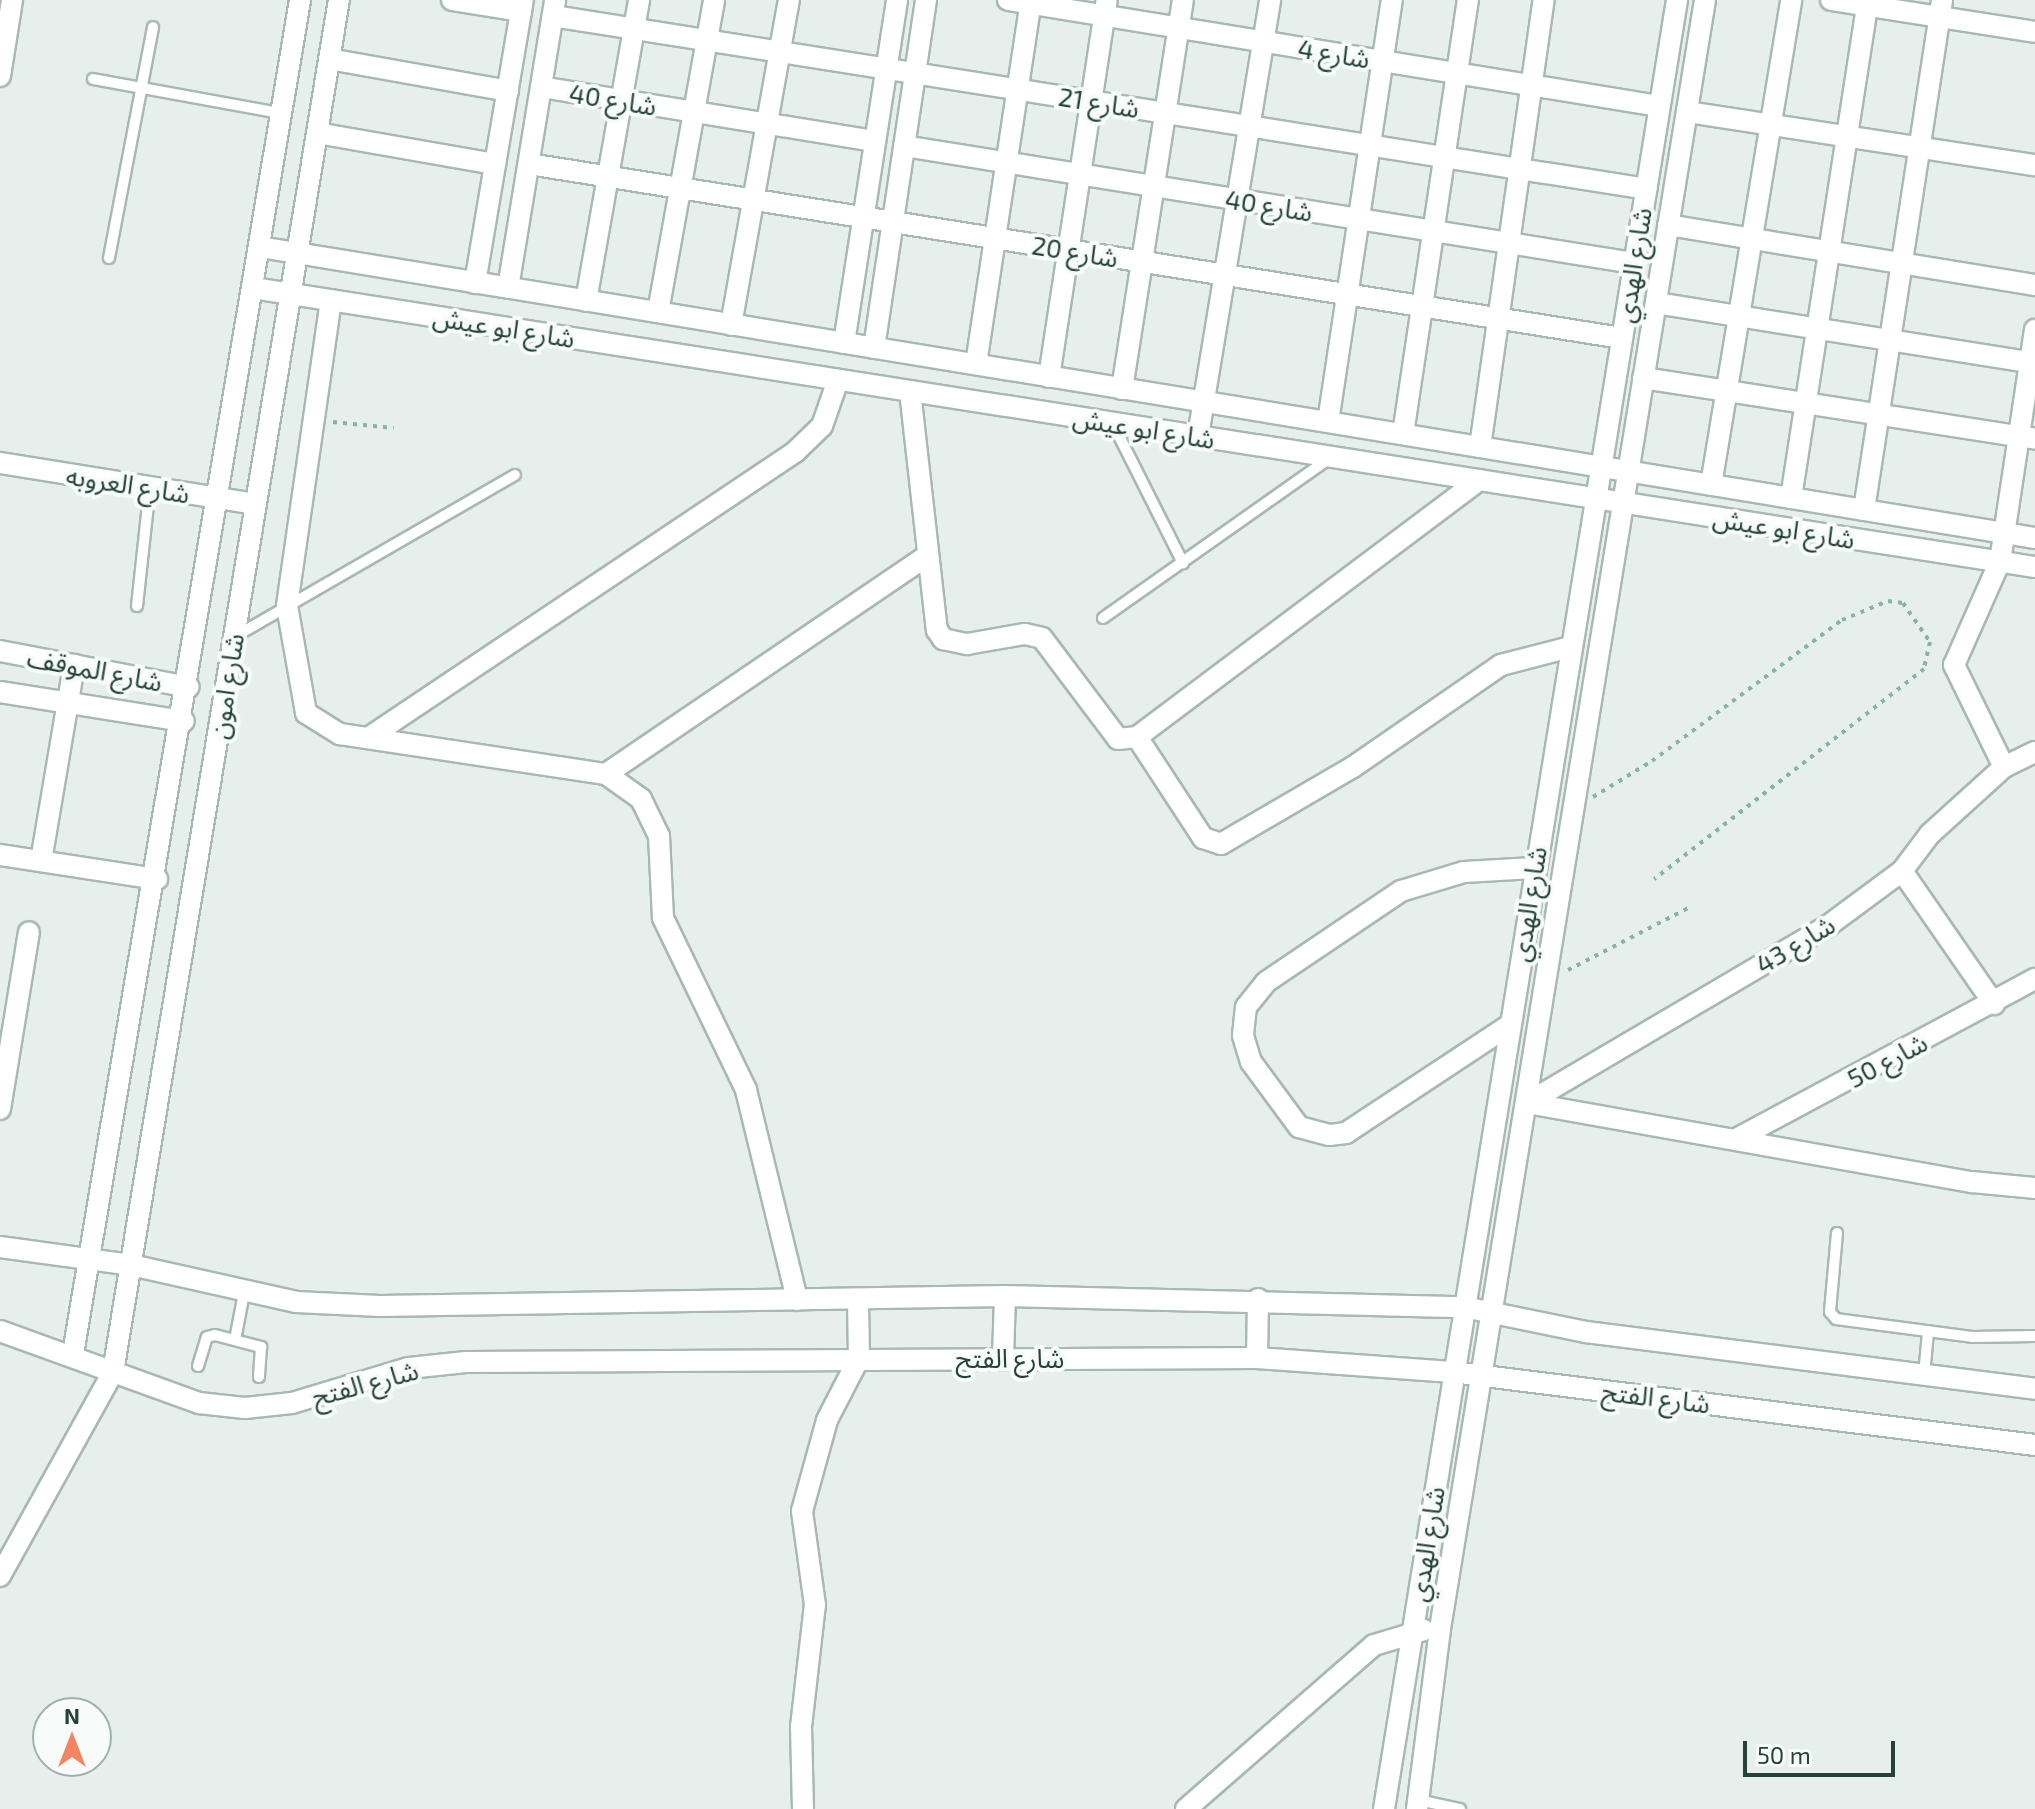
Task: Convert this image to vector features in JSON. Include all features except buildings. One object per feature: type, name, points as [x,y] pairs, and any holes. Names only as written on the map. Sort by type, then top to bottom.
[{"type":"street","points":[[0,76],[4,23],[12,0]]},
{"type":"street","name":"شارع امون","points":[[73,1354],[184,721],[297,0]]},
{"type":"street","name":"شارع امون","points":[[0,1576],[113,1372],[339,0]]},
{"type":"street","points":[[452,0],[522,6],[475,283]]},
{"type":"street","points":[[586,301],[639,0]]},
{"type":"street","points":[[658,312],[714,0]]},
{"type":"street","points":[[731,325],[789,0]]},
{"type":"street","points":[[844,343],[897,0]]},
{"type":"street","points":[[878,386],[893,222],[926,0]]},
{"type":"street","name":"شارع 4","points":[[1008,0],[1106,8],[1178,28],[1659,106]]},
{"type":"street","points":[[1122,389],[1183,0]]},
{"type":"street","points":[[1198,436],[1270,0]]},
{"type":"street","points":[[1328,422],[1392,0]]},
{"type":"street","points":[[1403,434],[1468,0]]},
{"type":"street","points":[[1480,447],[1544,0]]},
{"type":"street","name":"شارع الهدي","points":[[1384,1809],[1675,0]]},
{"type":"street","name":"شارع الهدي","points":[[1418,1804],[1440,1629],[1705,0]]},
{"type":"street","points":[[1711,485],[1791,0]]},
{"type":"street","points":[[1831,0],[1941,8],[2035,32]]},
{"type":"street","points":[[976,364],[1031,2]]},
{"type":"street","points":[[1791,498],[1868,3]]},
{"type":"street","points":[[508,288],[554,8]]},
{"type":"street","name":"شارع 21","points":[[554,8],[634,29],[1646,189]]},
{"type":"street","points":[[1049,377],[1106,8]]},
{"type":"street","points":[[1864,510],[1941,8]]},
{"type":"street","points":[[329,59],[508,91]]},
{"type":"street","name":"شارع 40","points":[[541,87],[875,141]]},
{"type":"street","points":[[1687,112],[2035,165]]},
{"type":"street","points":[[317,133],[495,164]]},
{"type":"street","name":"شارع 40","points":[[904,146],[1633,263]]},
{"type":"street","name":"شارع 20","points":[[529,164],[1621,338]]},
{"type":"street","points":[[1668,225],[2035,285]]},
{"type":"street","name":"شارع ابو عيش","points":[[260,247],[2035,538]]},
{"type":"street","name":"شارع ابو عيش","points":[[253,288],[1198,436],[1327,460],[1479,480],[2035,567]]},
{"type":"street","points":[[331,300],[287,606],[306,713],[326,730],[606,774],[624,783],[653,817],[663,918],[746,1090],[797,1300]]},
{"type":"street","points":[[1656,303],[2033,363]]},
{"type":"street","points":[[2004,767],[1954,675],[2000,561],[2027,438],[2035,330]]},
{"type":"street","points":[[1643,378],[2027,438]]},
{"type":"street","points":[[368,738],[795,452],[822,426],[838,380]]},
{"type":"street","points":[[910,391],[927,556],[943,639],[967,644],[1025,634],[1042,638],[1104,728],[1118,739],[1137,737],[1479,480]]},
{"type":"street","name":"شارع العروبه","points":[[0,463],[256,504]]},
{"type":"street","points":[[606,774],[927,556]]},
{"type":"street","points":[[1137,737],[1203,838],[1221,844],[1353,767],[1501,665],[1570,647]]},
{"type":"street","name":"شارع الموقف","points":[[0,651],[189,687]]},
{"type":"street","points":[[41,861],[74,665]]},
{"type":"street","name":"شارع الموقف","points":[[0,692],[184,721]]},
{"type":"street","name":"شارع 43","points":[[1527,1103],[1829,925],[1902,871],[1930,834],[2004,767],[2035,752]]},
{"type":"street","points":[[0,855],[157,879]]},
{"type":"street","points":[[1508,1026],[1346,1133],[1329,1135],[1299,1127],[1251,1062],[1243,1035],[1246,1007],[1266,982],[1401,891],[1464,872],[1534,868]]},
{"type":"street","points":[[1902,871],[1994,1004]]},
{"type":"street","points":[[0,1109],[9,994],[29,932]]},
{"type":"street","name":"شارع 50","points":[[1738,1138],[1994,1004],[2035,979]]},
{"type":"street","points":[[1527,1103],[1738,1138],[1972,1182],[2035,1188]]},
{"type":"street","points":[[0,1247],[131,1265],[244,1293],[380,1306],[1005,1296],[1258,1299],[1464,1307],[1586,1332],[2035,1389]]},
{"type":"street","points":[[1003,1357],[1005,1296]]},
{"type":"street","points":[[803,1809],[801,1727],[815,1605],[802,1511],[827,1420],[859,1358],[858,1299]]},
{"type":"street","points":[[1257,1358],[1258,1299]]},
{"type":"street","name":"شارع الفتح","points":[[0,1331],[73,1354],[199,1403],[245,1408],[292,1403],[409,1368],[466,1362],[1257,1358],[1483,1375],[2035,1445]]},
{"type":"street","points":[[1186,1809],[1374,1645],[1412,1631],[1440,1629]]},
{"type":"lane","points":[[109,258],[153,27]]},
{"type":"lane","points":[[93,79],[281,113]]},
{"type":"lane","points":[[1113,424],[1183,563]]},
{"type":"lane","points":[[1103,618],[1327,460]]},
{"type":"lane","points":[[234,638],[515,475]]},
{"type":"lane","points":[[137,606],[150,487]]},
{"type":"lane","points":[[1837,1233],[1832,1316],[1928,1332],[2035,1336]]},
{"type":"lane","points":[[235,1340],[244,1293]]},
{"type":"lane","points":[[1924,1375],[1928,1332]]},
{"type":"lane","points":[[198,1366],[207,1337],[235,1340],[263,1349],[259,1377]]},
{"type":"lane","points":[[1418,1804],[1460,1809]]},
{"type":"path","points":[[315,420],[394,428]]},
{"type":"path","points":[[1574,809],[1652,761],[1842,620],[1888,601],[1903,603],[1930,642],[1924,669],[1654,879]]},
{"type":"path","points":[[1547,981],[1690,907]]}]
